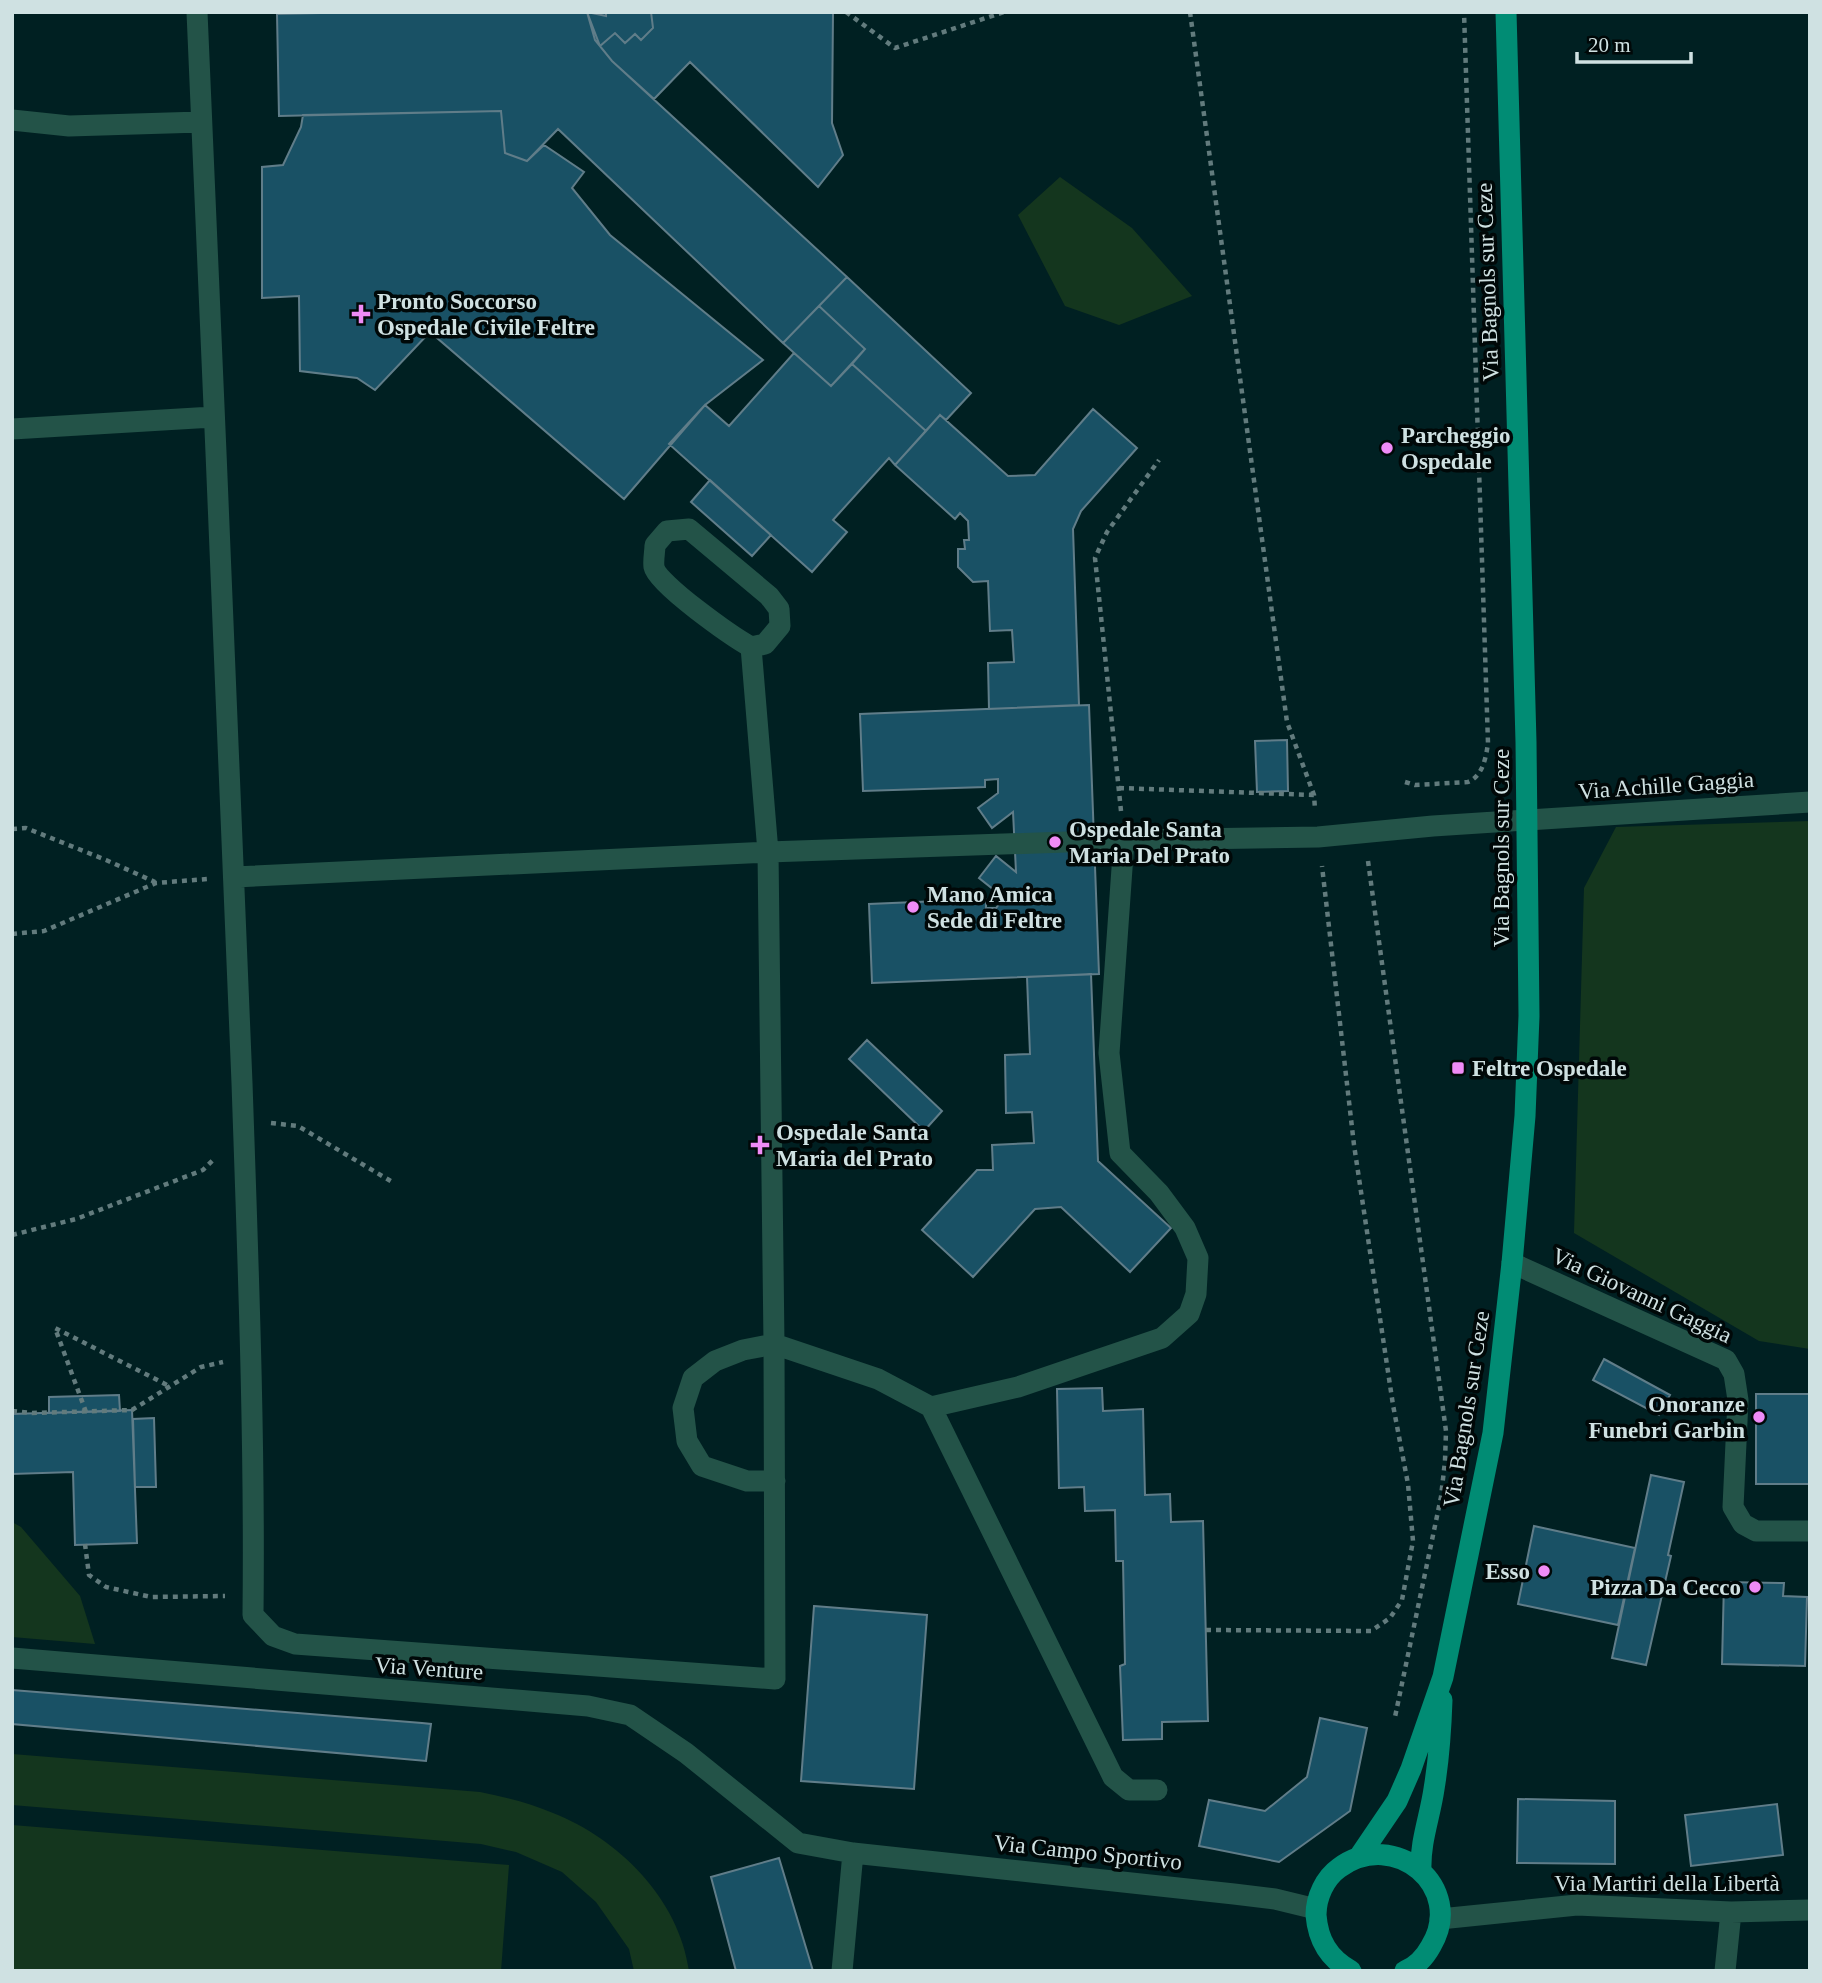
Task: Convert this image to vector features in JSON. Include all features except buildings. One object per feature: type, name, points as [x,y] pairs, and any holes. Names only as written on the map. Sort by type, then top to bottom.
[{"type":"main road","name":"Via Bagnols sur Ceze","points":[[1359,1857],[1397,1801],[1443,1677],[1493,1433],[1525,1116],[1529,1016],[1526,742],[1507,12]]},
{"type":"main road","name":"Via Bagnols sur Ceze","points":[[1421,1870],[1423,1835],[1434,1791],[1440,1742],[1443,1677]]},
{"type":"main road","points":[[1344,1968],[1325,1948],[1317,1929],[1316,1909],[1321,1889],[1333,1872],[1349,1860],[1369,1854],[1389,1854],[1406,1860],[1421,1870],[1432,1884],[1438,1901],[1440,1919],[1436,1938],[1426,1955],[1409,1970]]},
{"type":"street","points":[[197,12],[235,877],[252,1356],[253,1615],[273,1636],[295,1644],[775,1679],[768,852],[751,647]]},
{"type":"street","points":[[12,120],[69,126],[201,122]]},
{"type":"street","points":[[12,429],[213,417]]},
{"type":"street","points":[[689,529],[769,596],[779,609],[780,626],[765,644],[751,647],[736,639],[666,584],[654,569],[655,545],[667,531],[689,529]]},
{"type":"street","name":"Via Achille Gaggia","points":[[235,877],[768,852],[1124,840],[1318,837],[1433,826],[1810,802]]},
{"type":"street","points":[[931,1407],[1018,1387],[1162,1338],[1189,1314],[1196,1294],[1198,1258],[1185,1228],[1120,1153],[1109,1053],[1124,840]]},
{"type":"street","name":"Via Giovanni Gaggia","points":[[1512,1263],[1726,1360],[1734,1374],[1738,1400],[1733,1507],[1743,1524],[1756,1531],[1810,1531]]},
{"type":"street","points":[[775,1481],[747,1481],[702,1466],[687,1441],[683,1408],[693,1378],[715,1361],[743,1350],[774,1344],[878,1379],[931,1407],[1113,1777],[1129,1790],[1157,1790]]},
{"type":"street","name":"Via Venture","points":[[12,1658],[588,1706],[630,1715],[686,1753],[798,1843]]},
{"type":"street","name":"Via Campo Sportivo","points":[[798,1843],[853,1853],[1275,1899],[1316,1909]]},
{"type":"street","points":[[842,1971],[853,1853]]},
{"type":"street","name":"Via Martiri della Libertà","points":[[1440,1919],[1577,1905],[1731,1912],[1810,1910]]},
{"type":"street","points":[[1726,1971],[1731,1912]]},
{"type":"path","points":[[846,12],[895,48],[1004,12]]},
{"type":"path","points":[[1191,12],[1287,722],[1314,795],[1354,1145],[1393,1405],[1408,1484],[1413,1541],[1402,1600],[1391,1618],[1371,1630],[1206,1630]]},
{"type":"path","points":[[1405,782],[1415,785],[1474,779],[1485,760],[1488,743],[1465,12]]},
{"type":"path","points":[[1124,840],[1095,558],[1107,533],[1159,460]]},
{"type":"path","points":[[1488,743],[1498,743]]},
{"type":"path","points":[[1119,788],[1314,795]]},
{"type":"path","points":[[12,830],[26,828],[156,883]]},
{"type":"path","points":[[1368,861],[1446,1431],[1441,1497],[1393,1726]]},
{"type":"path","points":[[12,934],[44,930],[156,883],[235,877]]},
{"type":"path","points":[[12,1235],[76,1219],[202,1170],[244,1132],[275,1122],[298,1126],[394,1184]]},
{"type":"path","points":[[86,1412],[55,1328],[169,1386]]},
{"type":"path","points":[[12,1411],[32,1413],[132,1410],[201,1367],[252,1356]]},
{"type":"path","points":[[85,1544],[89,1575],[106,1587],[151,1597],[254,1596]]},
{"type":"green space","points":[[1060,177],[1132,228],[1192,296],[1119,325],[1065,306],[1018,215]]},
{"type":"green space","points":[[1810,821],[1810,1349],[1759,1341],[1574,1233],[1584,888],[1616,827]]},
{"type":"green space","points":[[12,1522],[21,1527],[80,1596],[95,1644],[12,1637]]},
{"type":"green space","points":[[12,1754],[480,1792],[526,1803],[577,1824],[622,1855],[642,1875],[673,1920],[689,1971],[634,1971],[629,1949],[596,1902],[562,1872],[516,1852],[481,1844],[12,1805]]},
{"type":"green space","points":[[12,1825],[509,1865],[501,1971],[12,1971]]},
{"type":"place","name":"Pronto Soccorso Ospedale Civile Feltre","points":[[361,314]]},
{"type":"place","name":"Parcheggio Ospedale","points":[[1387,448]]},
{"type":"place","name":"Ospedale Santa Maria Del Prato","points":[[1055,842]]},
{"type":"place","name":"Mano Amica Sede di Feltre","points":[[913,907]]},
{"type":"place","name":"Feltre Ospedale","points":[[1458,1068]]},
{"type":"place","name":"Ospedale Santa Maria del Prato","points":[[760,1145]]},
{"type":"place","name":"Onoranze Funebri Garbin","points":[[1759,1417]]},
{"type":"place","name":"Esso","points":[[1544,1571]]},
{"type":"place","name":"Pizza Da Cecco","points":[[1755,1587]]}]
